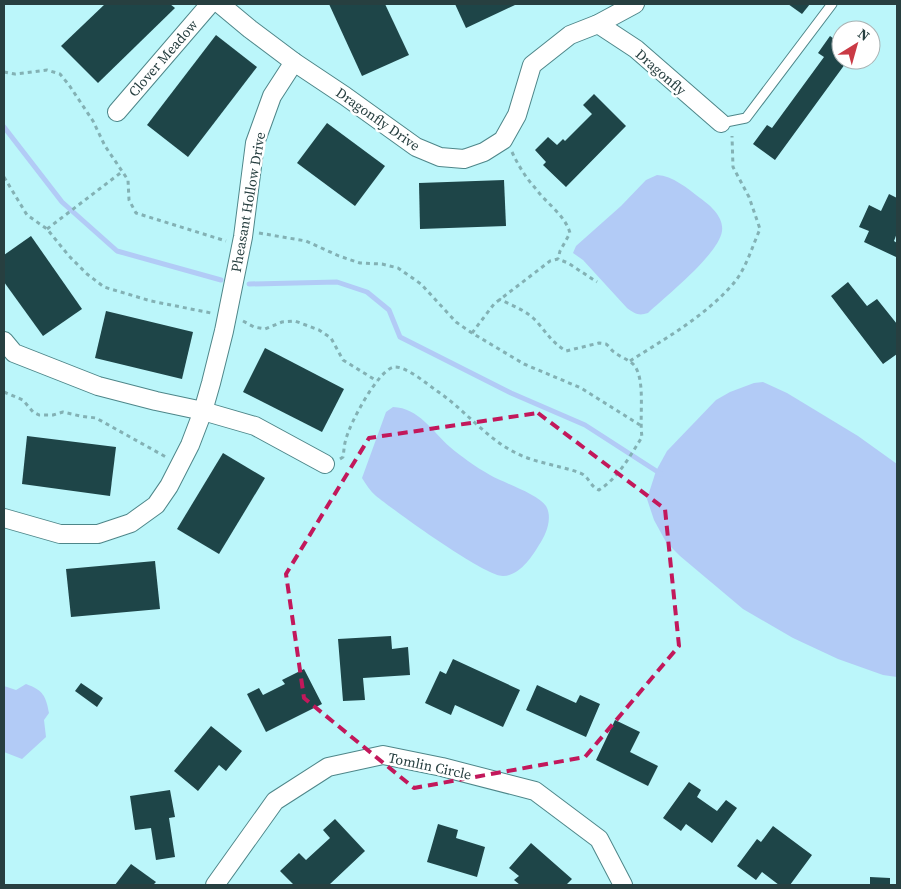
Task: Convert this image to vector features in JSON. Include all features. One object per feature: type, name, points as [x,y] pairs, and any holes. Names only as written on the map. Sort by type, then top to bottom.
[{"type":"street","name":"Clover Meadow","points":[[116,112],[210,4]]},
{"type":"street","points":[[220,4],[294,62]]},
{"type":"street","name":"Dragonfly Drive","points":[[294,62],[416,147],[440,157],[464,159],[484,152],[503,140],[517,115],[532,65],[570,35],[598,24],[635,4]]},
{"type":"street","name":"Dragonfly","points":[[598,24],[636,49],[728,121]]},
{"type":"street","name":"Pheasant Hollow Drive","points":[[4,518],[60,534],[98,534],[131,523],[156,505],[180,466],[203,411],[224,331],[243,237],[256,143],[272,96],[294,62]]},
{"type":"street","points":[[4,341],[14,353],[98,386],[203,411],[255,426],[325,464]]},
{"type":"street","name":"Tomlin Circle","points":[[215,885],[275,801],[328,767],[383,755],[442,767],[535,791],[599,839],[623,885]]},
{"type":"lane","points":[[728,121],[746,118],[832,4]]},
{"type":"path","points":[[4,72],[15,74],[47,70],[60,74],[69,84],[93,121],[105,146],[128,180],[129,200],[136,213],[230,242]]},
{"type":"path","points":[[630,361],[694,320],[734,284],[747,260],[760,228],[749,197],[732,167],[728,121]]},
{"type":"path","points":[[503,140],[510,147],[528,180],[548,204],[563,218],[568,227],[570,233],[560,251],[558,259]]},
{"type":"path","points":[[47,229],[123,171]]},
{"type":"path","points":[[4,177],[27,215],[47,229],[69,256],[87,274],[104,287],[151,301],[214,314]]},
{"type":"path","points":[[254,232],[306,241],[338,256],[360,263],[382,264],[398,268],[421,284],[456,322],[472,333],[524,364],[581,388],[640,425]]},
{"type":"path","points":[[472,333],[500,299],[550,261],[558,259],[568,263],[597,282]]},
{"type":"path","points":[[325,464],[343,458],[346,438],[355,416],[384,373],[392,367],[401,368],[445,396],[483,430],[515,453],[583,473],[593,488],[599,490],[606,486],[623,467],[642,437],[640,425],[640,381],[636,368],[630,361],[614,352],[606,344],[599,343],[566,351],[546,335],[537,322],[528,314],[500,299]]},
{"type":"path","points":[[238,319],[254,327],[264,329],[282,322],[295,321],[319,330],[331,338],[343,360],[378,381]]},
{"type":"path","points":[[4,392],[23,400],[33,412],[39,415],[53,415],[63,412],[96,418],[180,466]]},
{"type":"highlighted area","points":[[538,413],[665,509],[679,646],[585,757],[414,788],[304,698],[286,574],[369,438]]},
{"type":"water","points":[[657,175],[680,183],[708,204],[719,216],[722,231],[719,240],[702,263],[648,313],[640,314],[627,308],[583,260],[573,253],[576,246],[621,206],[646,180]]},
{"type":"water","points":[[763,382],[787,393],[858,436],[897,464],[897,677],[883,675],[838,659],[793,638],[743,609],[666,542],[654,520],[647,499],[656,471],[667,451],[716,400],[730,392],[754,383]]},
{"type":"water","points":[[393,407],[402,408],[418,416],[452,449],[468,461],[490,475],[536,497],[546,506],[549,521],[542,541],[533,555],[520,569],[503,576],[478,566],[420,528],[370,490],[362,478],[386,412]]},
{"type":"water","points":[[26,684],[43,694],[49,713],[44,720],[46,737],[22,759],[4,752],[4,686],[16,690]]},
{"type":"building","points":[[105,4],[170,4],[175,8],[98,83],[61,46]]},
{"type":"building","points":[[329,4],[385,4],[409,55],[362,76]]},
{"type":"building","points":[[455,4],[514,4],[515,5],[466,28]]},
{"type":"building","points":[[788,4],[810,4],[802,14]]},
{"type":"building","points":[[216,35],[257,67],[188,157],[147,125]]},
{"type":"building","points":[[831,37],[831,70],[841,70],[775,160],[753,144],[767,125],[772,128],[824,57],[818,53]]},
{"type":"building","points":[[594,94],[626,126],[566,187],[543,165],[546,162],[535,150],[548,137],[557,145],[563,139],[565,141],[592,114],[583,105]]},
{"type":"building","points":[[327,123],[385,166],[355,206],[297,163]]},
{"type":"building","points":[[504,180],[506,226],[420,229],[419,183]]},
{"type":"building","points":[[889,194],[897,198],[897,233],[894,241],[897,243],[896,257],[864,242],[869,231],[859,227],[869,205],[881,211]]},
{"type":"building","points":[[31,236],[82,309],[43,336],[4,282],[4,255]]},
{"type":"building","points":[[848,282],[867,306],[877,299],[897,324],[897,354],[883,364],[831,296]]},
{"type":"building","points":[[106,311],[193,332],[182,379],[95,358]]},
{"type":"building","points":[[265,348],[344,389],[322,432],[243,392]]},
{"type":"building","points":[[27,436],[116,447],[110,496],[22,484]]},
{"type":"building","points":[[223,453],[265,478],[219,554],[177,529]]},
{"type":"building","points":[[155,561],[160,609],[71,617],[66,569]]},
{"type":"building","points":[[391,636],[392,649],[408,647],[410,675],[363,678],[365,700],[343,701],[338,639]]},
{"type":"building","points":[[453,659],[520,690],[503,727],[455,705],[451,715],[425,703],[440,671],[446,674]]},
{"type":"building","points":[[304,669],[322,704],[266,732],[247,694],[259,688],[263,695],[285,684],[282,680]]},
{"type":"building","points":[[81,683],[103,698],[97,707],[75,691]]},
{"type":"building","points":[[537,685],[576,703],[580,695],[600,704],[586,737],[526,710]]},
{"type":"building","points":[[615,720],[640,732],[630,752],[658,766],[648,786],[596,760]]},
{"type":"building","points":[[211,726],[242,751],[226,771],[219,765],[198,791],[174,771]]},
{"type":"building","points":[[689,782],[701,790],[697,797],[717,811],[726,800],[737,808],[712,843],[686,824],[681,831],[663,818]]},
{"type":"building","points":[[170,790],[175,817],[169,818],[175,857],[156,860],[151,828],[135,830],[130,796]]},
{"type":"building","points":[[335,819],[365,851],[329,885],[294,885],[280,871],[299,853],[306,860],[330,838],[323,830]]},
{"type":"building","points":[[438,824],[458,830],[456,838],[485,847],[477,877],[427,862]]},
{"type":"building","points":[[773,826],[812,855],[790,885],[779,885],[762,872],[756,880],[737,866],[757,839],[761,842]]},
{"type":"building","points":[[531,843],[572,879],[566,885],[520,885],[514,880],[519,876],[509,868]]},
{"type":"building","points":[[131,864],[156,882],[153,885],[115,885]]},
{"type":"building","points":[[870,877],[890,878],[890,885],[870,885]]},
{"type":"waterway","points":[[4,127],[62,202],[117,251],[221,280]]},
{"type":"waterway","points":[[249,284],[337,282],[367,292],[389,310],[400,337],[511,393],[585,425],[661,474]]}]
